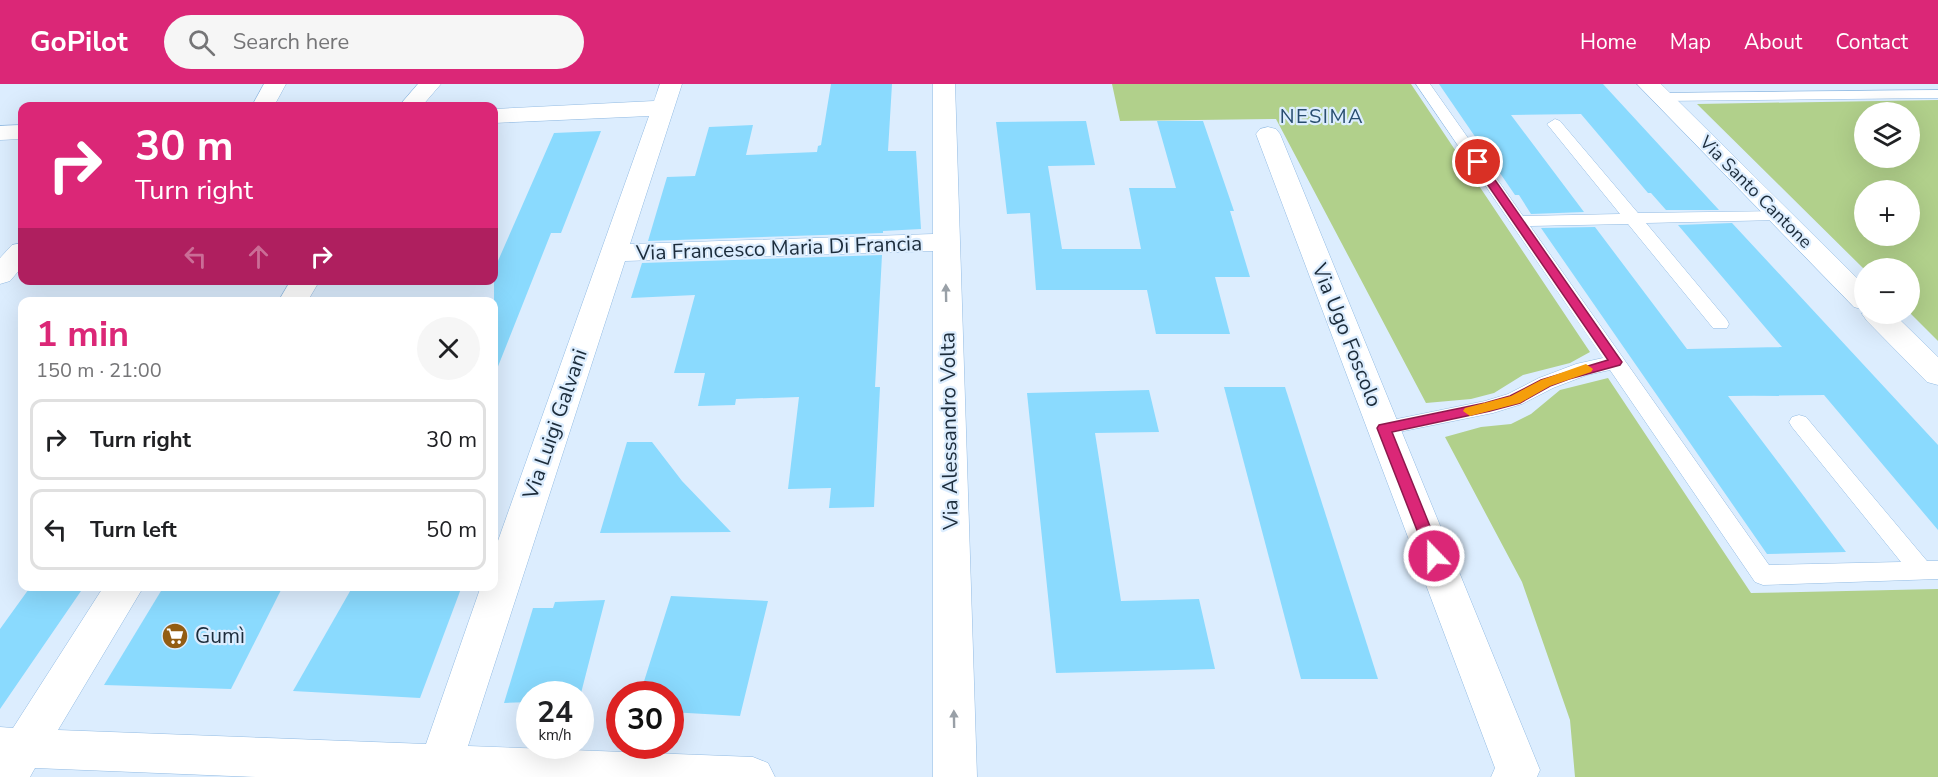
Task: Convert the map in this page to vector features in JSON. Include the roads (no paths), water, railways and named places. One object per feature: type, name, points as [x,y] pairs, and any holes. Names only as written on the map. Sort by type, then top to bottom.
[{"type":"street","points":[[265,102],[275,84]]},
{"type":"street","points":[[414,102],[430,84]]},
{"type":"street","name":"Via Alessandro Volta","points":[[944,84],[955,777]]},
{"type":"street","name":"Via Santo Cantone","points":[[1655,91],[1854,291]]},
{"type":"street","points":[[498,116],[667,96]]},
{"type":"street","name":"Via Luigi Galvani","points":[[440,764],[667,96]]},
{"type":"street","points":[[0,133],[18,132]]},
{"type":"street","name":"Via Ugo Foscolo","points":[[1268,134],[1516,773]]},
{"type":"street","points":[[0,236],[18,239]]},
{"type":"street","name":"Via Francesco Maria Di Francia","points":[[613,254],[945,242]]},
{"type":"street","points":[[0,275],[18,256]]},
{"type":"street","points":[[1887,324],[1938,375]]},
{"type":"street","points":[[10,757],[122,591]]},
{"type":"street","points":[[10,757],[440,764],[753,777]]},
{"type":"lane","points":[[1424,84],[1763,575],[1930,571]]},
{"type":"lane","points":[[1727,84],[1740,96]]},
{"type":"lane","points":[[1655,91],[1740,96],[1938,94]]},
{"type":"lane","points":[[1555,124],[1720,324]]},
{"type":"lane","points":[[1518,221],[1779,215]]},
{"type":"lane","points":[[1384,428],[1486,408],[1515,399],[1564,376],[1616,362]]},
{"type":"lane","points":[[1799,422],[1930,571]]},
{"type":"place","name":"Gumì","points":[[175,636]]},
{"type":"district","name":"NESIMA","points":[[1322,116]]}]
